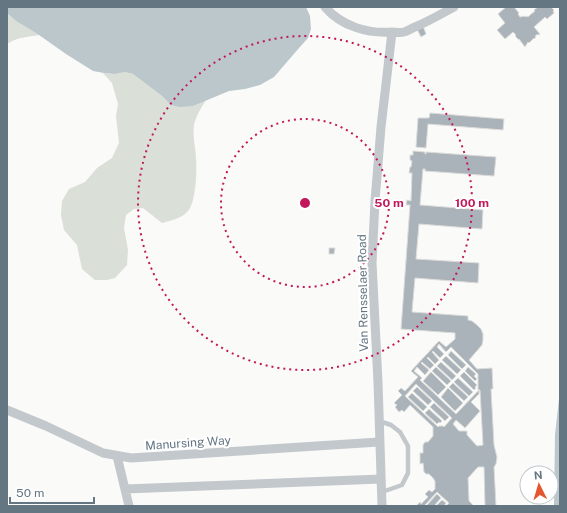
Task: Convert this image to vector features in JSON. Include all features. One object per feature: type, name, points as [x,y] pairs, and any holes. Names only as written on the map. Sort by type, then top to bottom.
[{"type":"street","points":[[325,7],[339,19],[353,26],[368,31],[384,33],[404,32],[431,20],[454,7]]},
{"type":"street","name":"Van Rensselaer Road","points":[[382,506],[372,263],[381,127],[392,32]]},
{"type":"street","name":"Manursing Way","points":[[7,410],[46,426],[103,453],[131,458],[379,442]]},
{"type":"street","points":[[117,456],[129,506]]},
{"type":"street","points":[[125,489],[381,479]]},
{"type":"lane","points":[[379,421],[391,425],[400,432],[408,446],[408,473],[402,485],[382,492]]},
{"type":"shaded area","points":[[7,7],[306,7],[310,16],[311,29],[308,38],[274,77],[260,85],[229,91],[193,106],[180,107],[171,105],[162,96],[133,74],[125,72],[115,74],[93,71],[16,21],[7,13]]},
{"type":"shaded area","points":[[7,13],[16,21],[39,35],[19,39],[7,44]]},
{"type":"shaded area","points":[[125,72],[133,74],[162,96],[171,105],[193,106],[206,100],[197,115],[194,125],[193,133],[196,155],[196,178],[194,195],[190,208],[187,212],[176,219],[162,223],[143,208],[134,209],[126,215],[124,228],[128,250],[127,265],[115,278],[95,280],[82,269],[77,245],[64,230],[61,215],[62,201],[69,189],[85,182],[97,168],[112,158],[119,143],[116,116],[118,104],[112,83],[103,73],[115,74]]},
{"type":"shaded area","points":[[560,390],[560,506],[554,506],[559,505],[559,465],[555,465],[555,435]]},
{"type":"building","points":[[506,7],[514,7],[519,13],[518,14],[520,17],[528,17],[538,7],[551,7],[554,10],[554,13],[547,19],[545,17],[534,27],[540,34],[535,36],[536,37],[529,43],[528,42],[525,47],[513,32],[505,39],[497,30],[505,23],[498,14]]},
{"type":"building","points":[[423,26],[426,34],[421,37],[417,29]]},
{"type":"building","points":[[430,113],[504,119],[503,130],[428,124],[426,148],[416,147],[418,118],[429,118]]},
{"type":"building","points":[[413,151],[425,152],[425,154],[426,152],[496,157],[494,176],[425,171],[425,169],[423,169],[420,205],[483,210],[482,229],[419,224],[416,259],[479,263],[478,283],[415,278],[412,312],[468,316],[468,320],[472,321],[481,329],[483,334],[482,345],[469,360],[477,369],[492,368],[493,389],[491,389],[494,445],[497,457],[494,467],[496,506],[485,506],[484,467],[478,467],[468,478],[469,501],[474,506],[446,506],[449,503],[437,492],[424,506],[416,506],[420,502],[421,504],[428,497],[425,494],[429,490],[432,492],[435,489],[435,481],[429,474],[424,472],[423,463],[420,464],[420,453],[423,453],[423,445],[425,442],[428,442],[433,436],[433,427],[410,405],[404,412],[402,410],[399,412],[395,407],[397,405],[394,403],[402,395],[398,391],[401,388],[405,391],[418,377],[411,371],[439,341],[446,347],[455,339],[455,333],[401,329],[410,205],[406,205],[407,200],[411,201],[412,173],[409,173],[412,161],[410,160],[410,155],[413,155]],"holes":[[[439,344],[446,352],[451,347],[478,374],[479,390],[456,414],[420,380],[422,378],[414,371],[417,367],[425,375],[429,370],[421,363],[422,362],[430,369],[434,365],[427,358],[428,357],[435,364],[439,360],[432,352],[433,351],[440,358],[444,354],[437,347]],[[416,384],[452,418],[444,427],[438,427],[405,396]],[[480,390],[483,445],[477,446],[467,435],[467,431],[459,431],[453,424],[456,420],[465,428],[480,411],[471,402],[479,394]]]},
{"type":"building","points":[[329,248],[335,248],[334,254],[329,254]]},
{"type":"building","points":[[451,351],[466,365],[462,369],[448,355]]},
{"type":"building","points":[[446,356],[461,370],[457,374],[442,360]]},
{"type":"building","points":[[441,362],[456,376],[452,380],[437,366]]},
{"type":"building","points":[[436,367],[451,381],[447,385],[432,371]]},
{"type":"building","points":[[468,367],[476,374],[474,376],[477,379],[475,381],[465,371]]},
{"type":"building","points":[[431,372],[446,387],[438,395],[423,381]]},
{"type":"building","points":[[464,372],[477,385],[474,390],[460,376]]},
{"type":"building","points":[[458,378],[473,392],[469,396],[454,382]]},
{"type":"building","points":[[453,383],[468,397],[464,401],[449,387]]},
{"type":"building","points":[[417,387],[432,401],[428,405],[413,391]]},
{"type":"building","points":[[448,388],[463,403],[455,411],[441,397]]},
{"type":"building","points":[[412,393],[427,407],[423,411],[408,397]]},
{"type":"building","points":[[434,403],[449,417],[445,421],[430,407]]},
{"type":"building","points":[[429,409],[442,421],[440,423],[439,422],[437,424],[425,413]]},
{"type":"building","points":[[437,494],[441,498],[434,506],[428,506],[427,505]]},
{"type":"building","points":[[442,500],[446,503],[444,506],[436,506]]}]
